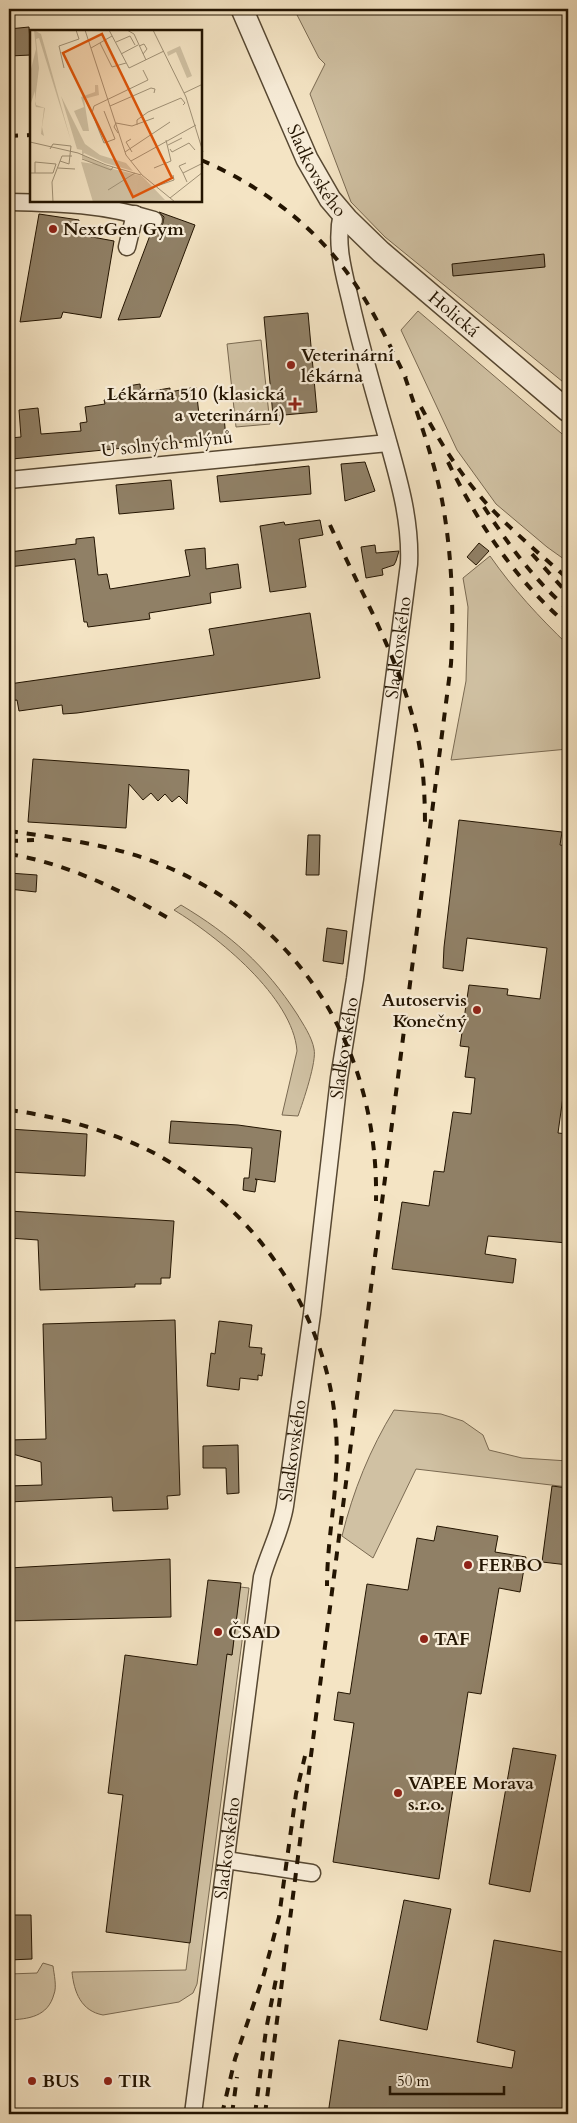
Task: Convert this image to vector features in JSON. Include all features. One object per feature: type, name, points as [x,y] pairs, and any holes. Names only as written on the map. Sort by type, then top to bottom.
[{"type":"street","name":"Sladkovského","points":[[194,2114],[262,1577],[273,1543],[282,1524],[312,1314],[339,1078],[355,979],[410,540],[388,443],[358,338],[340,254],[338,234],[342,213],[325,191],[307,159],[242,9]]},
{"type":"street","points":[[9,202],[81,204],[135,214],[154,220]]},
{"type":"street","name":"Holická","points":[[342,213],[381,252],[568,412]]},
{"type":"street","points":[[127,247],[135,214]]},
{"type":"street","name":"U solných mlýnů","points":[[9,480],[388,443]]},
{"type":"street","points":[[226,1860],[312,1873]]},
{"type":"shaded area","points":[[294,9],[568,9],[568,386],[385,237],[351,202],[310,94],[325,64],[319,58]]},
{"type":"shaded area","points":[[418,311],[568,439],[568,562],[496,504],[457,450],[401,330]]},
{"type":"shaded area","points":[[261,340],[270,424],[236,427],[227,344]]},
{"type":"shaded area","points":[[490,556],[527,602],[568,645],[568,749],[451,760],[466,681],[468,607],[463,578]]},
{"type":"shaded area","points":[[181,905],[216,928],[246,952],[285,996],[307,1031],[313,1044],[314,1055],[309,1082],[298,1116],[282,1115],[297,1051],[292,1031],[282,1010],[268,990],[231,952],[211,935],[174,910]]},
{"type":"shaded area","points":[[394,1410],[441,1414],[463,1421],[483,1435],[489,1450],[522,1458],[568,1461],[568,1487],[416,1469],[373,1558],[342,1536],[351,1503],[363,1471],[377,1440]]},
{"type":"shaded area","points":[[240,1587],[249,1588],[197,1984],[193,1993],[179,2002],[103,2015],[95,2013],[80,2000],[72,1972],[186,1970],[225,1654],[232,1655]]},
{"type":"shaded area","points":[[43,1963],[53,1966],[55,1991],[51,2002],[47,2008],[36,2015],[23,2019],[9,2020],[9,1974],[37,1973]]},
{"type":"building","points":[[29,27],[30,55],[9,56],[9,29]]},
{"type":"building","points":[[159,212],[195,225],[160,317],[118,320],[152,230],[161,227],[163,223],[164,217]]},
{"type":"building","points":[[39,214],[79,220],[76,234],[114,241],[101,318],[63,312],[61,318],[20,322]]},
{"type":"building","points":[[544,254],[545,267],[453,276],[452,264]]},
{"type":"building","name":"Veterinární lékárna","points":[[308,313],[317,412],[273,416],[264,317]]},
{"type":"building","points":[[140,384],[141,393],[170,388],[170,392],[196,387],[199,415],[207,414],[208,419],[224,417],[226,438],[12,459],[10,438],[21,437],[19,410],[38,408],[41,434],[81,431],[80,423],[87,422],[85,407],[105,404],[104,400],[112,399],[111,397],[129,394],[128,386]]},
{"type":"building","points":[[365,462],[375,491],[345,501],[341,464]]},
{"type":"building","points":[[309,466],[311,494],[220,502],[217,476]]},
{"type":"building","points":[[171,480],[174,509],[119,514],[116,485]]},
{"type":"building","points":[[320,520],[323,535],[299,539],[306,587],[270,592],[260,526],[284,522],[285,525]]},
{"type":"building","points":[[94,537],[98,575],[107,574],[110,589],[190,576],[185,550],[205,548],[206,569],[238,564],[241,588],[210,593],[211,603],[149,613],[150,619],[88,627],[87,622],[84,622],[75,559],[9,567],[9,552],[76,544],[76,539]]},
{"type":"building","points":[[479,543],[489,551],[476,565],[467,557]]},
{"type":"building","points":[[375,545],[376,553],[399,551],[394,565],[382,569],[383,575],[366,578],[361,547]]},
{"type":"building","points":[[310,613],[320,678],[77,713],[63,714],[62,705],[19,711],[17,700],[9,701],[9,684],[214,655],[209,629]]},
{"type":"building","points":[[33,759],[189,770],[187,804],[179,796],[172,802],[165,794],[158,801],[151,793],[143,800],[129,784],[126,828],[28,822]]},
{"type":"building","points":[[459,820],[562,832],[560,845],[568,846],[568,1060],[558,1133],[568,1134],[566,1175],[568,1176],[567,1243],[488,1236],[485,1254],[516,1259],[513,1283],[392,1269],[402,1202],[429,1206],[434,1171],[444,1172],[453,1112],[471,1114],[475,1078],[465,1077],[469,1047],[460,1046],[469,985],[508,989],[507,995],[540,999],[547,948],[467,938],[463,971],[443,968]]},
{"type":"building","points":[[308,835],[320,835],[319,875],[306,875]]},
{"type":"building","points":[[9,873],[37,875],[36,892],[9,889]]},
{"type":"building","points":[[327,928],[347,931],[343,964],[323,961]]},
{"type":"building","points":[[171,1121],[238,1125],[281,1131],[275,1182],[255,1179],[257,1180],[255,1192],[243,1190],[244,1178],[249,1178],[252,1148],[169,1143]]},
{"type":"building","points":[[9,1129],[87,1134],[85,1176],[9,1172]]},
{"type":"building","points":[[9,1211],[174,1221],[170,1278],[161,1278],[161,1284],[135,1284],[135,1287],[40,1290],[38,1240],[9,1238]]},
{"type":"building","points":[[175,1320],[180,1495],[167,1496],[168,1509],[113,1511],[112,1497],[9,1502],[9,1486],[42,1485],[41,1462],[9,1453],[9,1440],[46,1439],[43,1324]]},
{"type":"building","points":[[219,1321],[252,1325],[249,1347],[262,1348],[261,1354],[265,1354],[262,1376],[258,1375],[258,1380],[240,1378],[239,1390],[207,1386],[211,1353],[215,1354]]},
{"type":"building","points":[[238,1445],[239,1493],[227,1494],[226,1468],[203,1468],[203,1446]]},
{"type":"building","points":[[552,1486],[568,1488],[568,1565],[542,1562]]},
{"type":"building","points":[[437,1526],[498,1536],[495,1552],[526,1557],[520,1592],[499,1588],[481,1694],[468,1692],[439,1879],[333,1862],[354,1723],[334,1720],[338,1692],[350,1694],[367,1584],[408,1590],[417,1538],[434,1541]]},
{"type":"building","points":[[170,1559],[171,1617],[9,1621],[9,1568]]},
{"type":"building","points":[[208,1580],[241,1583],[232,1655],[227,1654],[190,1943],[106,1932],[123,1795],[108,1793],[125,1655],[197,1665]]},
{"type":"building","name":"VAPEE Morava s.r.o.","points":[[513,1748],[556,1755],[530,1892],[489,1884]]},
{"type":"building","points":[[404,1900],[451,1909],[427,2030],[380,2020]]},
{"type":"building","points":[[9,1915],[31,1915],[32,1959],[9,1960]]},
{"type":"building","points":[[494,1940],[568,1953],[568,2114],[328,2114],[339,2040],[512,2068],[515,2051],[477,2042]]},
{"type":"railway","points":[[9,136],[30,135]]},
{"type":"railway","points":[[202,160],[260,191],[296,218],[328,249],[361,292],[406,378]]},
{"type":"railway","points":[[265,2114],[451,664],[451,582],[442,500],[434,467],[403,371]]},
{"type":"railway","points":[[421,407],[450,457],[476,492],[505,523],[568,579]]},
{"type":"railway","points":[[448,462],[472,507],[499,550],[531,589],[568,625]]},
{"type":"railway","points":[[484,507],[522,561],[568,609]]},
{"type":"railway","points":[[330,525],[397,668],[413,718],[421,758],[425,827]]},
{"type":"railway","points":[[532,554],[568,594]]},
{"type":"railway","points":[[9,831],[105,847],[160,864],[210,889],[254,920],[291,956],[322,998],[346,1043],[363,1093],[373,1146],[376,1201]]},
{"type":"railway","points":[[9,841],[34,840]]},
{"type":"railway","points":[[9,854],[31,858],[74,871],[134,899],[173,921]]},
{"type":"railway","points":[[9,1110],[45,1116],[99,1130],[150,1151],[188,1174],[222,1201],[253,1232],[279,1267],[301,1305],[319,1345],[330,1388],[337,1450],[327,1586]]},
{"type":"railway","points":[[222,2114],[235,2059],[264,1974],[279,1917],[296,1794],[305,1756]]},
{"type":"railway","points":[[255,2114],[266,2030],[277,1974]]},
{"type":"railway","points":[[232,2114],[237,2077]]},
{"type":"place","name":"NextGen Gym","points":[[53,229]]},
{"type":"place","name":"Veterinární lékárna","points":[[291,365]]},
{"type":"place","name":"Lékárna 510 (klasická a veterinární)","points":[[295,404]]},
{"type":"place","name":"Autoservis Konečný","points":[[477,1010]]},
{"type":"place","name":"FERBO","points":[[468,1565]]},
{"type":"place","name":"ČSAD","points":[[218,1632]]},
{"type":"place","name":"TAF","points":[[424,1639]]},
{"type":"place","name":"VAPEE Morava s.r.o.","points":[[398,1793]]},
{"type":"place","name":"BUS","points":[[32,2081]]},
{"type":"place","name":"TIR","points":[[108,2081]]}]
